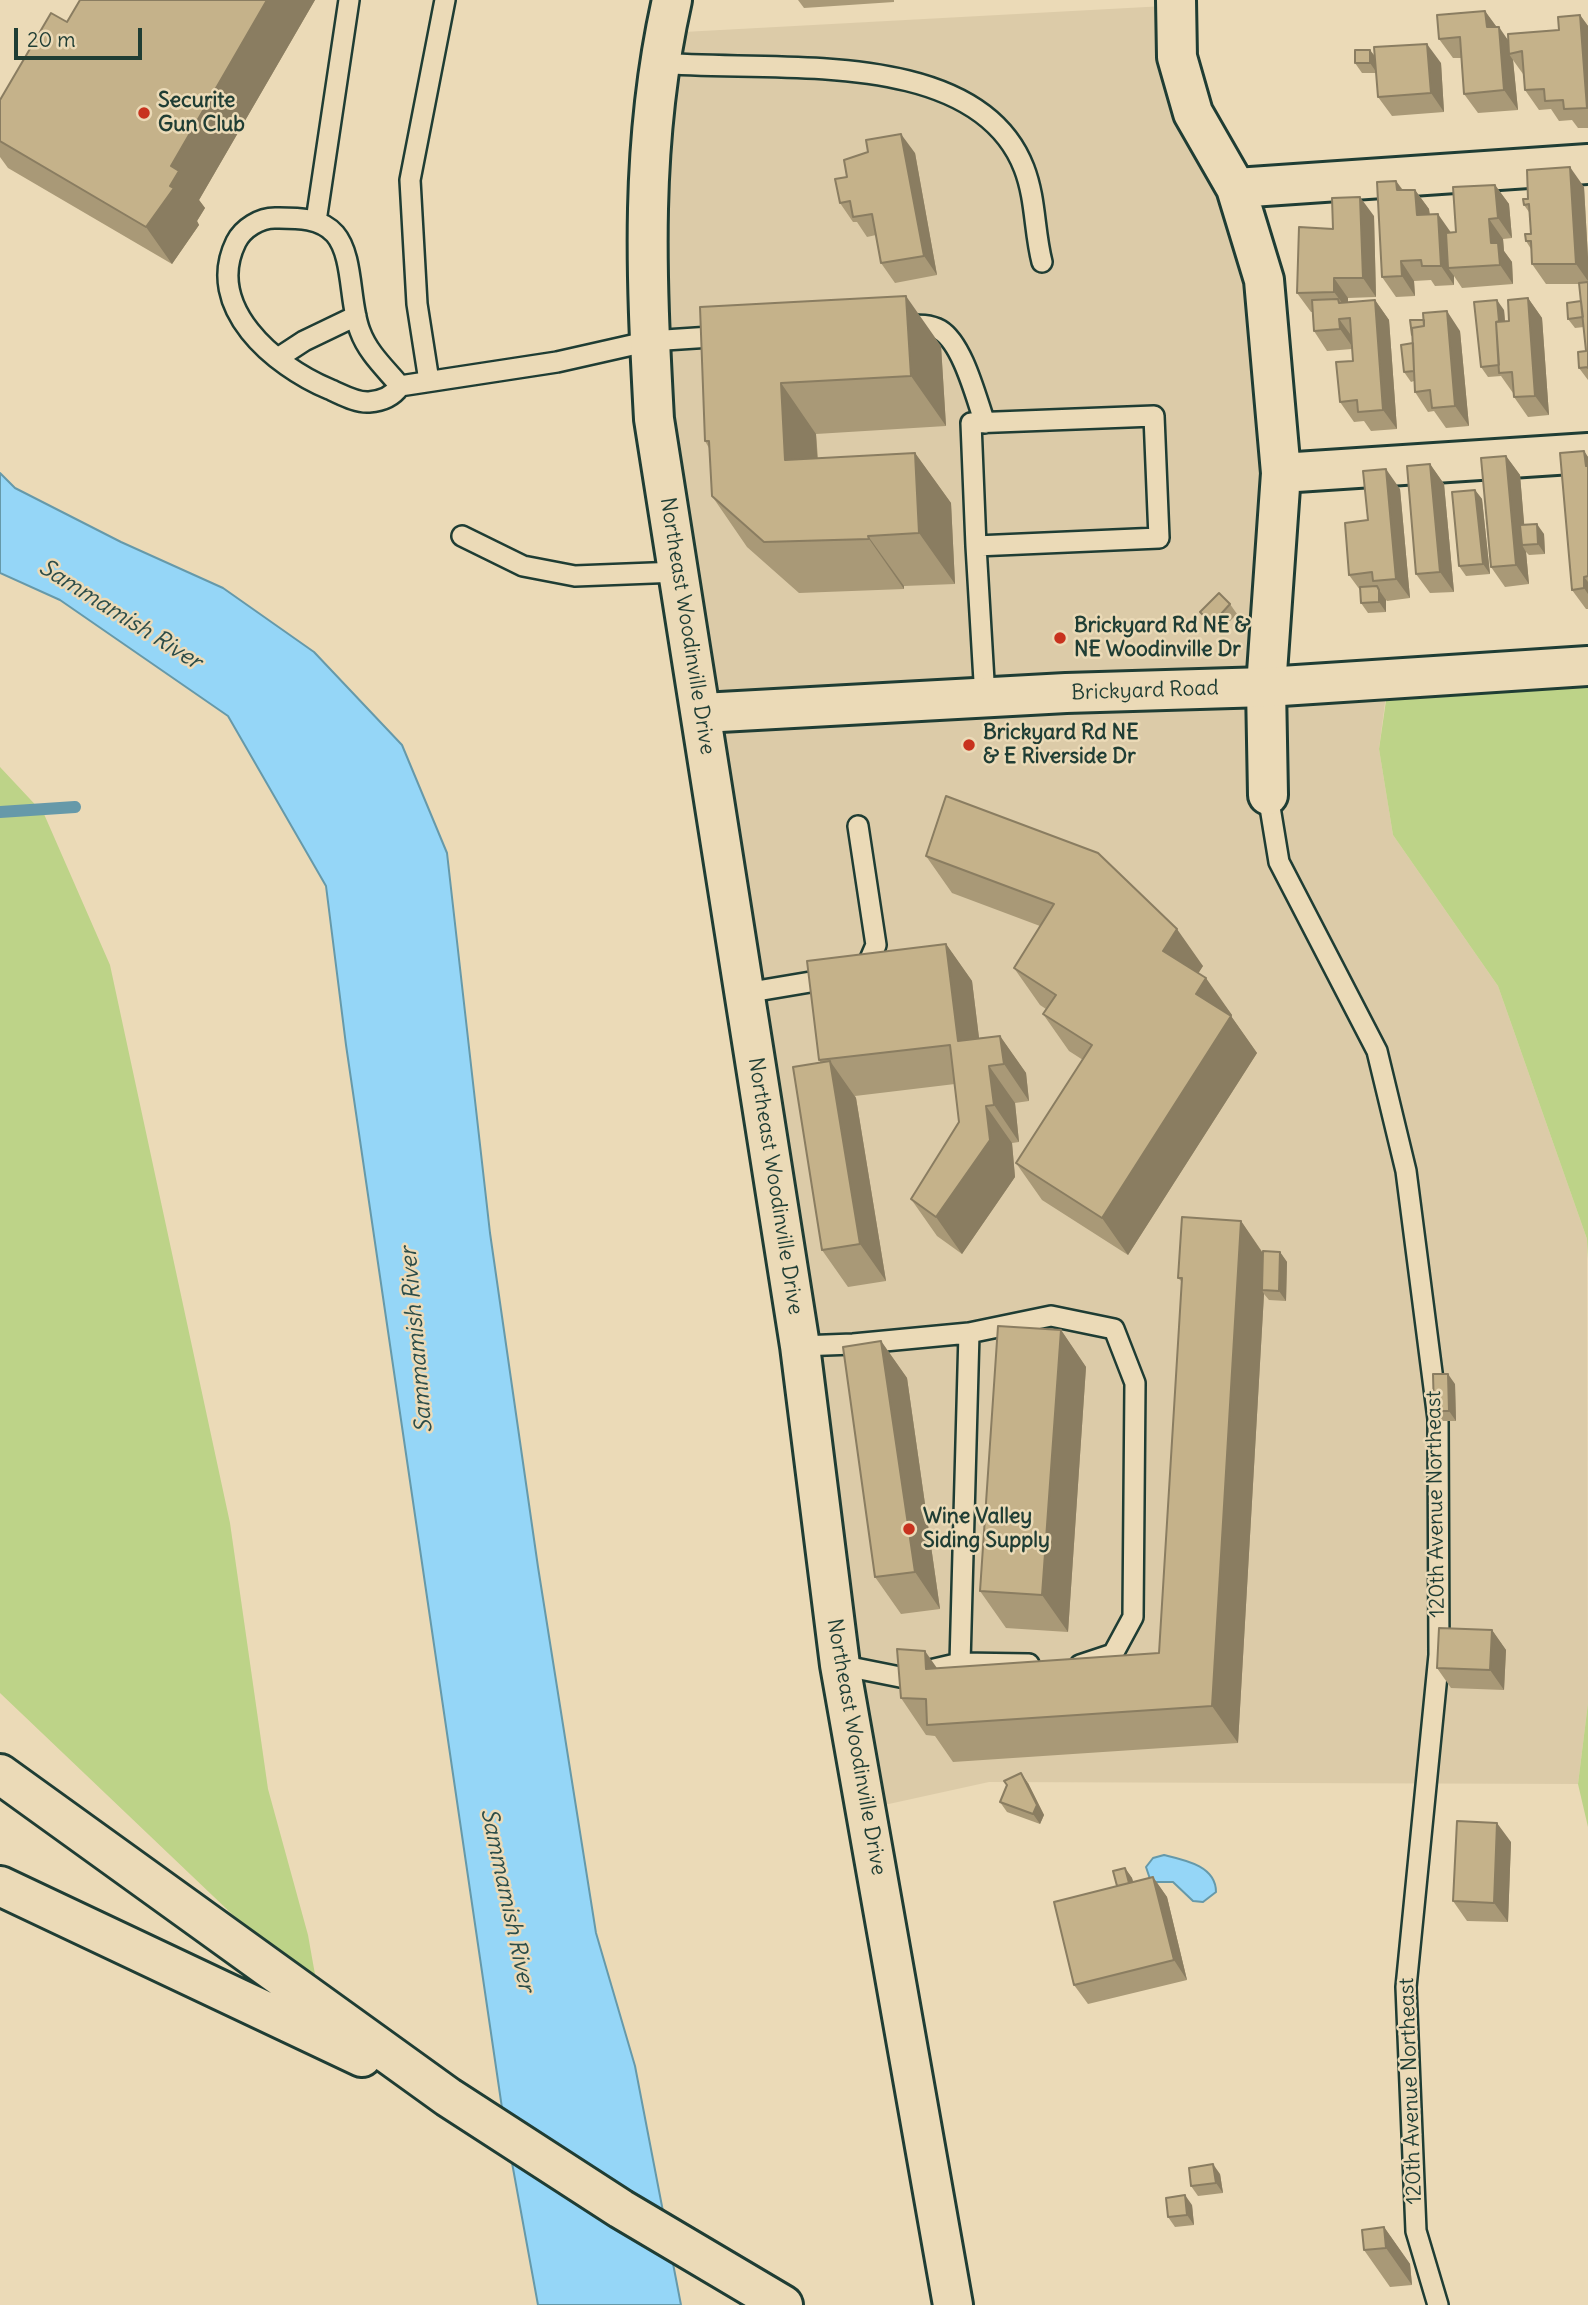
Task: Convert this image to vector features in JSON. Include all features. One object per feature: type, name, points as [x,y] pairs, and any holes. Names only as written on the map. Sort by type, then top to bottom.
[{"type":"main road","name":"Northeast Woodinville Drive","points":[[672,0],[647,170],[646,280],[654,419],[800,1346],[840,1665],[953,2305]]},
{"type":"main road","name":"120th Avenue Northeast","points":[[1176,0],[1177,57],[1193,113],[1236,188],[1264,280],[1281,473],[1266,687],[1268,795]]},
{"type":"main road","points":[[1236,188],[1588,164]]},
{"type":"main road","points":[[1281,473],[1588,453]]},
{"type":"main road","name":"Brickyard Road","points":[[702,713],[1266,687],[1588,666]]},
{"type":"main road","points":[[0,1774],[448,2097],[621,2209],[783,2305]]},
{"type":"main road","points":[[0,1886],[448,2097]]},
{"type":"lane","points":[[316,221],[349,0]]},
{"type":"lane","points":[[429,381],[417,304],[410,180],[445,0]]},
{"type":"lane","points":[[661,63],[709,67],[836,69],[910,81],[951,95],[996,123],[1024,166],[1034,200],[1042,262]]},
{"type":"lane","points":[[401,386],[370,354],[356,316],[351,278],[335,234],[316,221],[269,218],[253,224],[239,236],[229,255],[226,274],[233,304],[244,324],[278,358],[322,386],[368,402],[393,396],[401,386],[557,362],[650,341],[739,335]]},
{"type":"lane","points":[[278,358],[304,341],[356,316]]},
{"type":"lane","points":[[878,327],[920,324],[941,330],[957,348],[985,422]]},
{"type":"lane","points":[[976,546],[1158,538],[1154,416],[971,423],[976,546],[985,698]]},
{"type":"lane","points":[[461,536],[523,566],[575,576],[678,572]]},
{"type":"lane","name":"120th Avenue Northeast","points":[[1268,795],[1279,862],[1377,1051],[1406,1171],[1438,1419],[1438,1655],[1406,1986],[1416,2231],[1438,2305]]},
{"type":"lane","points":[[745,993],[864,973],[876,945],[858,825]]},
{"type":"lane","points":[[800,1346],[969,1333],[1051,1316],[1114,1329],[1135,1382],[1133,1617],[1113,1654],[1079,1665],[960,1663],[900,1676],[840,1665]]},
{"type":"lane","points":[[960,1663],[969,1333]]},
{"type":"shaded area","points":[[1165,6],[1264,280],[1266,686],[1388,680],[1379,749],[1393,835],[1498,986],[1587,1239],[1588,1703],[1578,1784],[989,1782],[866,1809],[654,419],[665,33]]},
{"type":"green space","points":[[1588,666],[1588,1260],[1587,1239],[1498,986],[1393,835],[1379,749],[1389,680]]},
{"type":"green space","points":[[0,767],[44,814],[110,965],[230,1523],[268,1789],[308,1935],[319,1997],[0,1693]]},
{"type":"green space","points":[[1588,1703],[1588,1827],[1578,1784]]},
{"type":"water","name":"Sammamish River","points":[[0,473],[15,488],[121,542],[223,588],[314,652],[402,745],[447,853],[490,1233],[538,1567],[596,1933],[635,2066],[681,2305],[538,2305],[502,2108],[346,1045],[326,886],[228,716],[60,600],[0,573]]},
{"type":"water","points":[[1164,1855],[1190,1862],[1205,1870],[1215,1883],[1216,1892],[1203,1902],[1193,1901],[1173,1882],[1151,1882],[1146,1867],[1153,1858]]},
{"type":"building","name":"Securite Gun Club","points":[[80,0],[267,0],[171,166],[179,171],[170,186],[174,188],[146,227],[0,141],[0,100],[51,13],[67,22]]},
{"type":"building","points":[[1485,11],[1487,27],[1499,27],[1504,90],[1464,94],[1460,37],[1439,39],[1437,15]]},
{"type":"building","points":[[1580,15],[1587,108],[1564,109],[1563,100],[1545,101],[1544,89],[1525,90],[1522,51],[1509,54],[1508,34],[1559,30],[1558,17]]},
{"type":"building","points":[[1427,44],[1431,93],[1378,97],[1374,47]]},
{"type":"building","points":[[1355,50],[1370,50],[1370,63],[1355,63]]},
{"type":"building","points":[[901,134],[924,256],[881,263],[872,214],[853,217],[850,201],[840,203],[835,179],[847,177],[844,160],[868,152],[866,140]]},
{"type":"building","points":[[1570,167],[1576,264],[1532,264],[1531,241],[1526,241],[1525,234],[1531,234],[1529,204],[1524,205],[1523,199],[1528,199],[1527,170]]},
{"type":"building","points":[[1396,181],[1397,190],[1415,190],[1417,215],[1438,214],[1441,266],[1422,266],[1421,260],[1401,261],[1402,276],[1382,277],[1377,182]]},
{"type":"building","points":[[1495,185],[1498,218],[1489,219],[1491,243],[1498,243],[1500,265],[1448,268],[1446,233],[1456,232],[1453,187]]},
{"type":"building","points":[[1360,197],[1363,278],[1334,278],[1334,292],[1297,293],[1299,227],[1333,229],[1332,198]]},
{"type":"building","points":[[1588,282],[1588,367],[1579,368],[1578,352],[1586,351],[1579,283]]},
{"type":"building","points":[[906,296],[911,376],[781,383],[785,460],[915,453],[919,533],[868,536],[869,539],[764,542],[712,496],[709,441],[705,441],[700,307]]},
{"type":"building","points":[[1528,298],[1535,396],[1514,397],[1512,372],[1499,373],[1496,322],[1509,321],[1508,300]]},
{"type":"building","points":[[1338,299],[1339,303],[1375,300],[1383,410],[1358,412],[1357,400],[1340,402],[1336,362],[1353,361],[1350,318],[1339,319],[1340,329],[1314,331],[1312,300]]},
{"type":"building","points":[[1497,300],[1499,365],[1481,367],[1474,302]]},
{"type":"building","points":[[1581,301],[1583,317],[1568,319],[1567,303]]},
{"type":"building","points":[[1447,311],[1455,406],[1432,408],[1430,390],[1415,392],[1412,328],[1424,326],[1423,313]]},
{"type":"building","points":[[1410,320],[1424,320],[1424,326],[1412,328],[1412,335]]},
{"type":"building","points":[[1413,343],[1414,371],[1404,372],[1401,345]]},
{"type":"building","points":[[1584,451],[1588,466],[1588,576],[1584,577],[1584,588],[1572,590],[1560,453]]},
{"type":"building","points":[[1506,456],[1516,565],[1491,567],[1481,458]]},
{"type":"building","points":[[1430,464],[1440,572],[1416,574],[1407,466]]},
{"type":"building","points":[[1386,469],[1396,579],[1373,581],[1372,572],[1349,575],[1345,523],[1368,520],[1363,471]]},
{"type":"building","points":[[1475,490],[1483,564],[1459,566],[1452,492]]},
{"type":"building","points":[[1537,524],[1538,544],[1522,545],[1520,525]]},
{"type":"building","points":[[1377,586],[1379,602],[1361,603],[1360,587]]},
{"type":"building","points":[[1219,593],[1230,604],[1212,624],[1200,612]]},
{"type":"building","points":[[946,796],[1098,853],[1177,929],[1163,951],[1206,978],[1196,994],[1231,1016],[1102,1218],[1016,1163],[1092,1045],[1043,1014],[1056,995],[1014,968],[1054,904],[926,856]]},
{"type":"building","points":[[946,944],[958,1041],[1000,1036],[1004,1064],[989,1066],[994,1105],[986,1106],[990,1140],[936,1217],[911,1199],[959,1122],[950,1045],[819,1060],[807,961]]},
{"type":"building","points":[[830,1061],[860,1244],[822,1250],[793,1067]]},
{"type":"building","points":[[1182,1217],[1241,1221],[1212,1706],[927,1725],[926,1699],[901,1698],[897,1649],[925,1651],[926,1669],[1159,1653],[1182,1278],[1178,1278]]},
{"type":"building","points":[[1263,1251],[1280,1252],[1279,1291],[1262,1290]]},
{"type":"building","points":[[998,1326],[1061,1330],[1042,1595],[980,1591]]},
{"type":"building","points":[[881,1341],[915,1572],[875,1577],[843,1347]]},
{"type":"building","points":[[1433,1374],[1448,1374],[1449,1411],[1434,1411]]},
{"type":"building","points":[[1439,1628],[1492,1630],[1490,1670],[1437,1668]]},
{"type":"building","points":[[1021,1773],[1037,1805],[1033,1814],[1000,1802],[1007,1785],[1004,1781]]},
{"type":"building","points":[[1457,1821],[1497,1823],[1494,1903],[1453,1901]]},
{"type":"building","points":[[1125,1868],[1129,1883],[1117,1886],[1113,1871]]},
{"type":"building","points":[[1153,1877],[1174,1960],[1074,1985],[1054,1902]]},
{"type":"building","points":[[1213,2164],[1216,2183],[1191,2186],[1189,2168]]},
{"type":"building","points":[[1185,2195],[1187,2215],[1168,2217],[1166,2198]]},
{"type":"building","points":[[1384,2227],[1386,2248],[1364,2250],[1362,2230]]},
{"type":"waterway","points":[[0,812],[75,807]]},
{"type":"place","name":"Securite Gun Club","points":[[144,113]]},
{"type":"place","name":"Brickyard Rd NE & NE Woodinville Dr","points":[[1060,638]]},
{"type":"place","name":"Brickyard Rd NE & E Riverside Dr","points":[[969,745]]},
{"type":"place","name":"Wine Valley Siding Supply","points":[[909,1529]]}]
